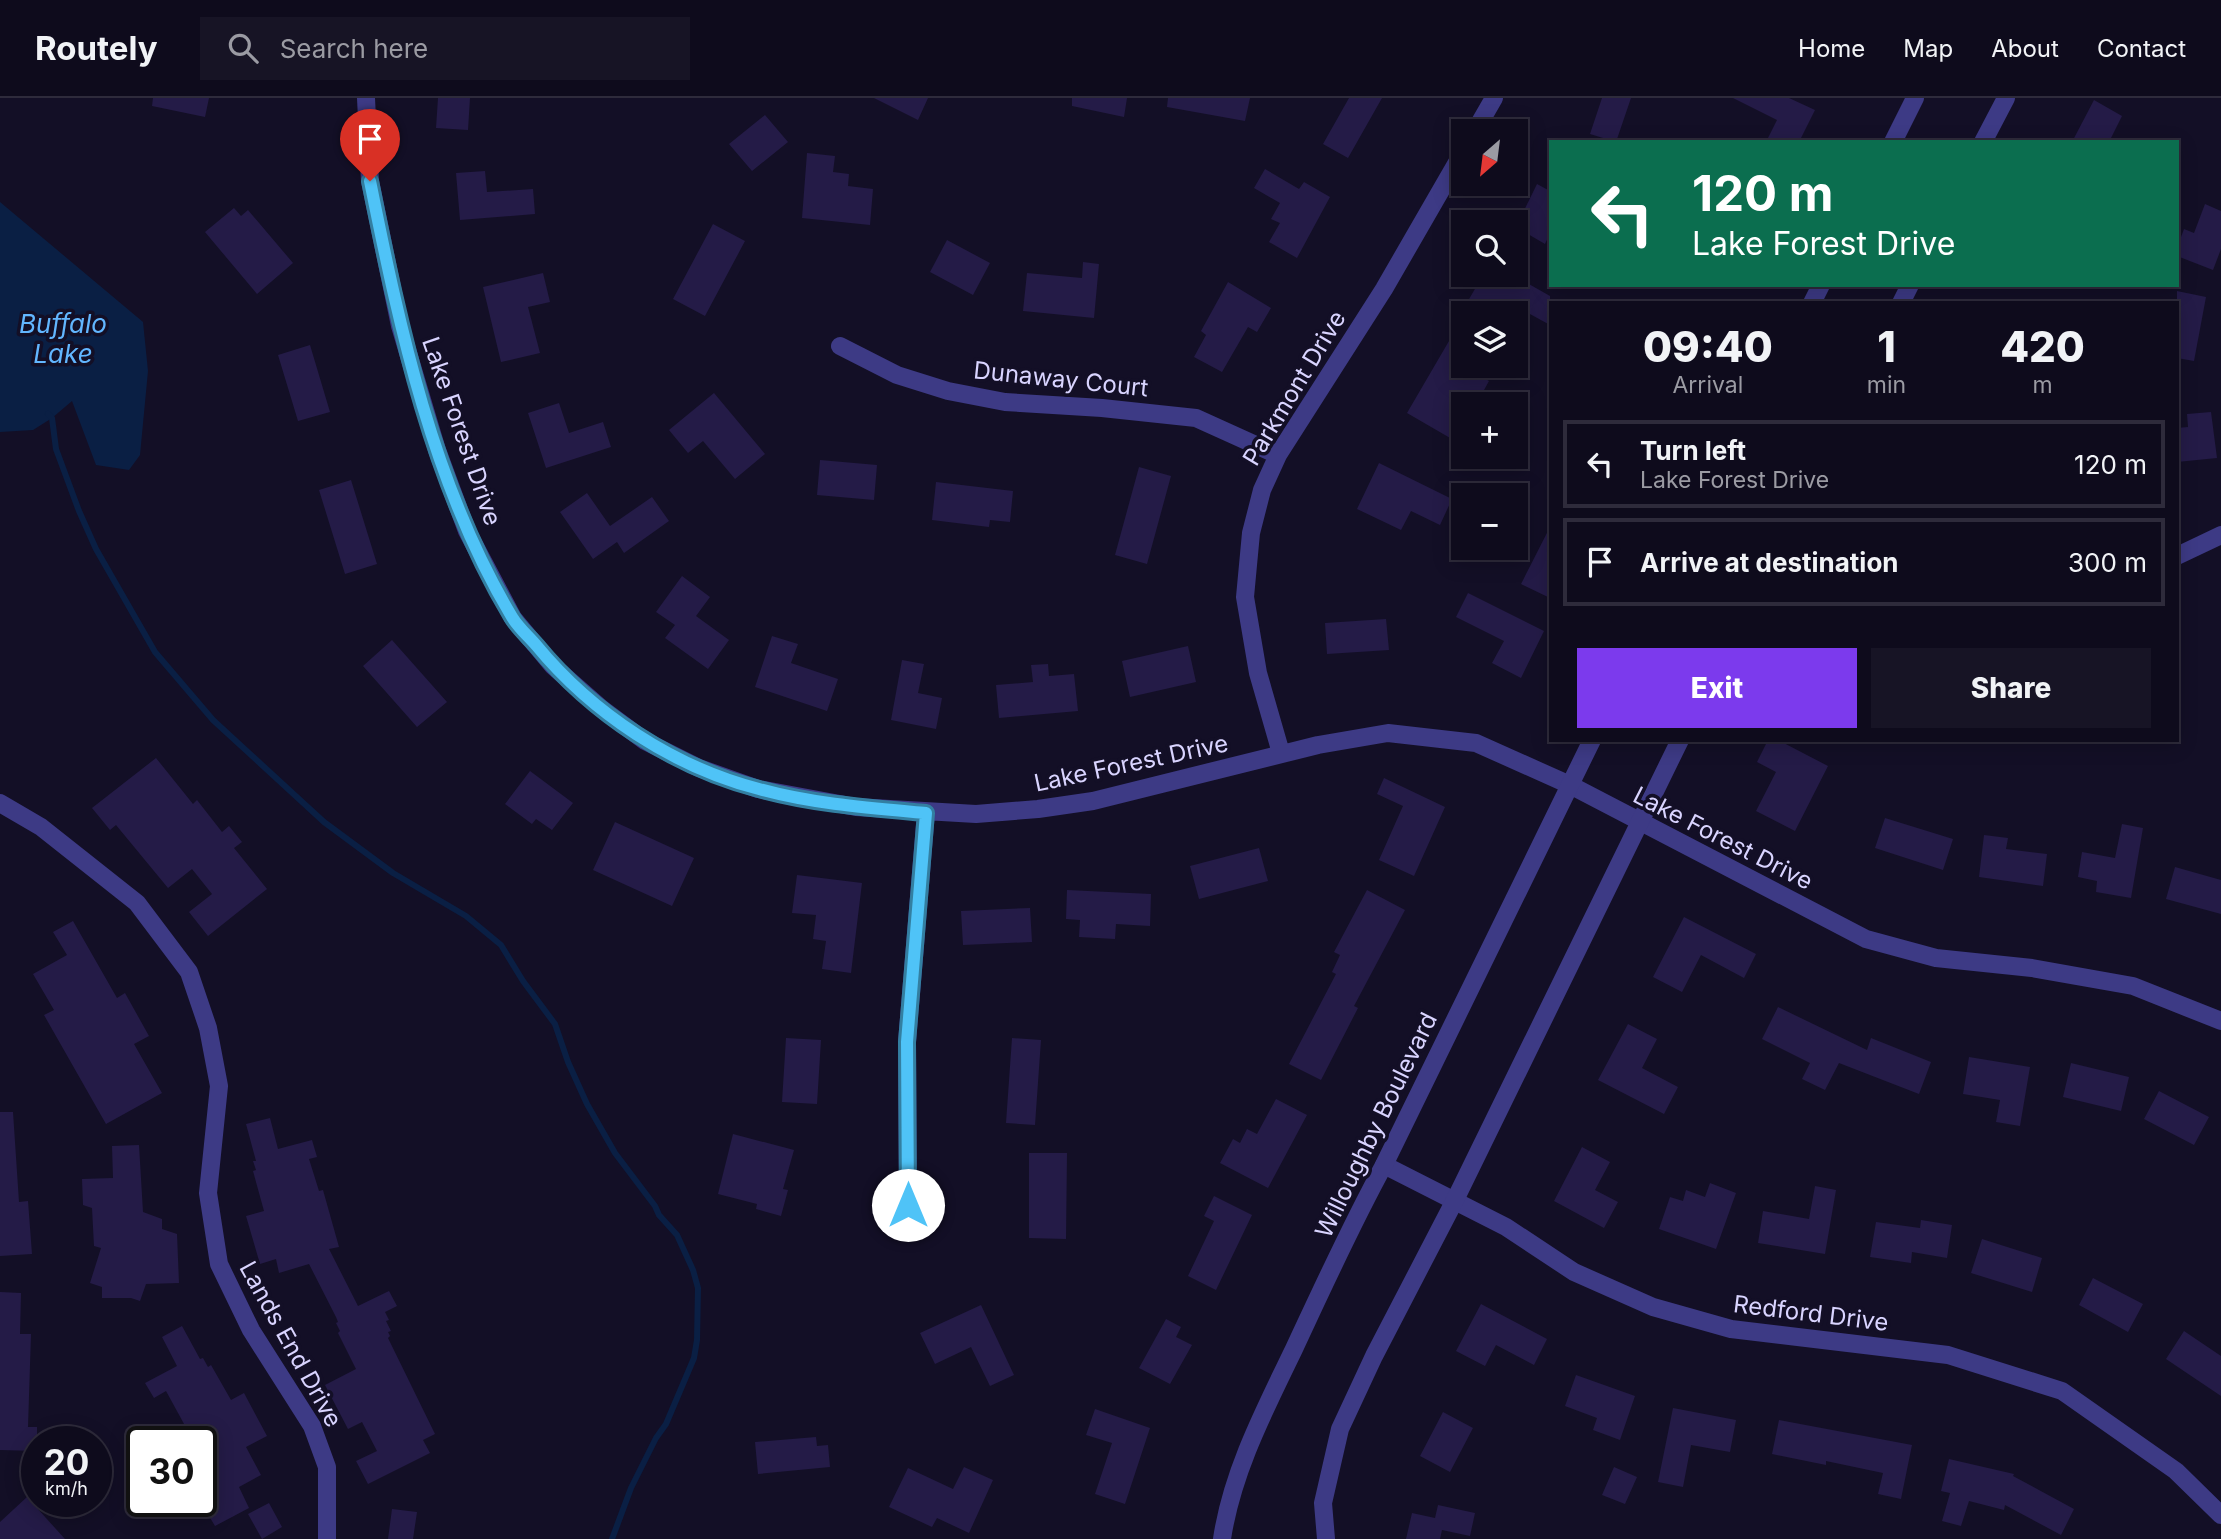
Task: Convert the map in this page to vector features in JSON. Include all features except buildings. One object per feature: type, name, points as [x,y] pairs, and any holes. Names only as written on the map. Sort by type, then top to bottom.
[{"type":"street","name":"Lake Forest Drive","points":[[366,98],[370,181],[400,326],[437,450],[467,531],[513,618],[553,666],[602,709],[645,741],[699,768],[758,789],[856,807],[976,814],[1093,801],[1280,753],[1388,733],[1476,743],[1570,785],[1866,939],[1936,958],[2032,968],[2133,986],[2221,1021]]},
{"type":"street","points":[[1894,140],[1915,98]]},
{"type":"street","points":[[1984,140],[2006,98]]},
{"type":"street","points":[[1481,119],[1491,99]]},
{"type":"street","name":"Parkmont Drive","points":[[1280,753],[1258,673],[1245,597],[1251,533],[1262,490],[1278,455],[1384,289],[1451,173]]},
{"type":"street","name":"Dunaway Court","points":[[840,346],[897,375],[948,391],[1005,402],[1102,408],[1196,418],[1278,455]]},
{"type":"street","points":[[2179,555],[2221,536]]},
{"type":"street","name":"Willoughby Boulevard","points":[[1222,1539],[1225,1516],[1255,1432],[1361,1208],[1591,742]]},
{"type":"street","points":[[1326,1539],[1323,1503],[1340,1429],[1678,742]]},
{"type":"street","name":"Lands End Drive","points":[[0,803],[41,827],[137,903],[189,972],[208,1028],[219,1086],[208,1193],[219,1264],[251,1331],[312,1426],[327,1467],[327,1539]]},
{"type":"street","points":[[908,1205],[907,1042],[926,813]]},
{"type":"street","name":"Redford Drive","points":[[1384,1166],[1506,1227],[1574,1272],[1653,1307],[1731,1329],[1948,1355],[2062,1391],[2176,1471],[2221,1515]]},
{"type":"water","name":"Buffalo Lake","points":[[0,202],[143,322],[148,371],[140,455],[129,470],[96,465],[72,401],[33,430],[0,432]]},
{"type":"waterway","points":[[48,414],[52,418],[56,449],[96,549],[155,652],[213,720],[324,822],[393,873],[466,916],[501,945],[523,981],[555,1024],[587,1104],[615,1153],[659,1215],[677,1235],[698,1288],[694,1358],[666,1424],[631,1488],[612,1539]]},
{"type":"route","points":[[370,181],[400,326],[437,450],[467,531],[513,618],[553,666],[602,709],[645,741],[699,768],[758,789],[856,807],[926,813],[907,1042],[908,1205]]}]
